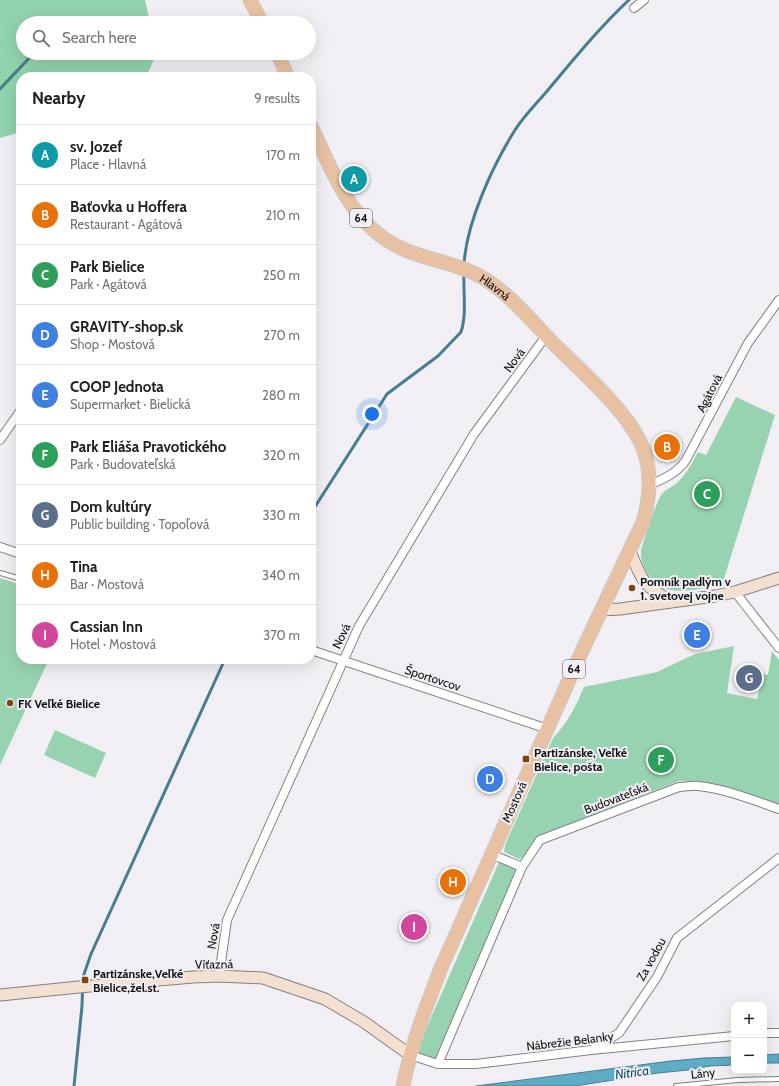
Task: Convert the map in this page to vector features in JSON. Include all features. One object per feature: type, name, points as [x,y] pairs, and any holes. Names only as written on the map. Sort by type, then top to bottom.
[{"type":"main road","points":[[250,0],[258,16]]},
{"type":"main road","points":[[280,60],[286,72]]},
{"type":"main road","name":"Hlavná","points":[[316,136],[346,197],[356,212],[377,233],[415,255],[474,273],[491,283],[514,303],[613,404],[635,432],[643,448],[649,485]]},
{"type":"main road","name":"Mostová","points":[[410,1055],[422,1017],[436,981],[491,854],[601,610],[643,522],[648,500],[649,485]]},
{"type":"main road","points":[[630,551],[639,573],[647,584],[659,595],[674,601]]},
{"type":"main road","points":[[601,610],[620,609],[735,592],[779,578]]},
{"type":"main road","name":"Víťazná","points":[[0,995],[219,976],[264,978],[325,998],[364,1022],[410,1055]]},
{"type":"main road","name":"64","points":[[403,1084],[410,1055]]},
{"type":"street","points":[[634,8],[644,0]]},
{"type":"street","name":"Agátová","points":[[649,485],[669,477],[683,465],[748,343],[779,300]]},
{"type":"street","name":"Nová","points":[[219,976],[228,920],[359,626],[474,434],[546,336]]},
{"type":"street","points":[[0,440],[16,417]]},
{"type":"street","points":[[0,547],[16,552]]},
{"type":"street","points":[[735,592],[779,648]]},
{"type":"street","name":"Športovcov","points":[[316,652],[548,729]]},
{"type":"street","name":"Budovateľská","points":[[438,1064],[522,867],[540,840],[679,787],[697,786],[715,789],[739,795],[779,809]]},
{"type":"street","points":[[491,854],[522,867]]},
{"type":"street","name":"Za vodou","points":[[591,1050],[619,1033],[657,978],[677,938],[779,858]]},
{"type":"street","points":[[767,1033],[779,1033]]},
{"type":"street","name":"Nábrežie Belanky","points":[[410,1055],[438,1064],[476,1064],[591,1050],[731,1036]]},
{"type":"lane","points":[[0,573],[16,578]]},
{"type":"lane","name":"Lány","points":[[676,1086],[738,1080],[779,1079]]},
{"type":"green space","points":[[0,0],[145,0],[148,16],[16,16],[16,60],[154,60],[148,72],[16,72],[16,133],[0,138]]},
{"type":"green space","points":[[736,397],[775,415],[722,585],[683,591],[665,588],[654,581],[650,576],[641,558],[642,548],[652,515],[662,494],[681,479],[698,452],[706,455]]},
{"type":"green space","name":"FK Veľké Bielice","points":[[0,578],[16,583],[16,664],[47,664],[0,765]]},
{"type":"green space","points":[[734,646],[727,693],[757,699],[763,674],[768,675],[772,651],[779,660],[779,805],[739,791],[707,783],[679,781],[538,836],[530,853],[519,859],[504,852],[505,845],[553,738],[563,727],[571,714],[584,687],[657,672],[695,654]]},
{"type":"green space","points":[[55,730],[106,753],[95,778],[44,755]]},
{"type":"green space","points":[[499,862],[518,869],[436,1059],[416,1052]]},
{"type":"water","points":[[779,1054],[779,1063],[767,1063],[767,1055]]},
{"type":"water","name":"Nitrica","points":[[731,1057],[731,1065],[710,1066],[575,1086],[476,1086],[671,1061]]},
{"type":"waterway","points":[[464,265],[466,249],[475,213],[498,160],[515,130],[587,44],[629,0]]},
{"type":"waterway","points":[[16,72],[27,60]]},
{"type":"waterway","points":[[0,89],[16,72]]},
{"type":"waterway","points":[[316,505],[387,394],[438,356],[461,332],[464,318],[464,272]]},
{"type":"waterway","points":[[74,1086],[82,1006],[83,977],[91,954],[223,664]]},
{"type":"place","name":"sv. Jozef","points":[[354,179]]},
{"type":"place","name":"Baťovka u Hoffera","points":[[667,447]]},
{"type":"place","name":"Park Bielice","points":[[707,494]]},
{"type":"place","name":"Pomník padlým v 1. svetovej vojne","points":[[632,588]]},
{"type":"place","name":"COOP Jednota","points":[[697,635]]},
{"type":"place","name":"Dom kultúry","points":[[749,678]]},
{"type":"place","name":"FK Veľké Bielice","points":[[10,703]]},
{"type":"place","name":"Partizánske, Veľké Bielice, pošta","points":[[526,759]]},
{"type":"place","name":"Park Eliáša Pravotického","points":[[661,760]]},
{"type":"place","name":"GRAVITY-shop.sk","points":[[490,779]]},
{"type":"place","name":"Tina","points":[[453,882]]},
{"type":"place","name":"Cassian Inn","points":[[414,927]]},
{"type":"place","name":"Partizánske,Veľké Bielice,žel.st.","points":[[85,980]]}]
